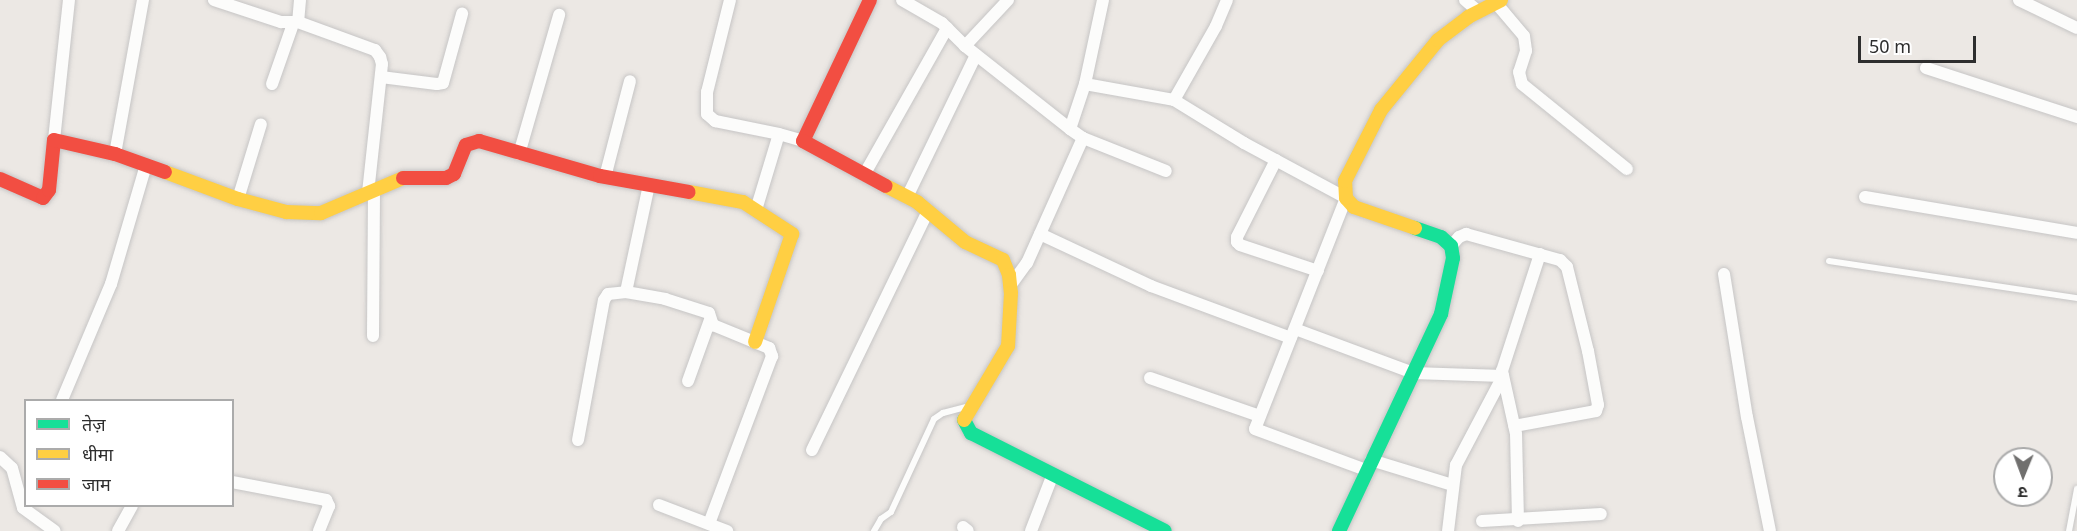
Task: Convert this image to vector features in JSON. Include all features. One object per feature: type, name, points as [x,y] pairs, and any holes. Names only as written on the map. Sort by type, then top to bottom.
[{"type":"street","points":[[0,179],[44,198],[49,190],[69,0]]},
{"type":"street","points":[[115,154],[143,0]]},
{"type":"street","points":[[272,84],[296,23],[300,0]]},
{"type":"street","points":[[730,0],[707,92],[707,114],[715,121],[803,141],[907,198],[928,211],[965,242],[1003,260],[1010,286],[1008,346],[963,419],[971,433],[1165,531]]},
{"type":"street","points":[[803,141],[870,0]]},
{"type":"street","points":[[902,0],[930,14],[976,55],[1083,138],[1151,163],[1166,171]]},
{"type":"street","points":[[965,46],[1008,0]]},
{"type":"street","points":[[1070,129],[1085,84],[1103,0]]},
{"type":"street","points":[[1174,100],[1216,26],[1227,0]]},
{"type":"street","points":[[1465,0],[1479,12]]},
{"type":"street","points":[[2019,0],[2077,28]]},
{"type":"street","points":[[217,1],[296,23],[375,50],[382,64],[371,191],[373,336]]},
{"type":"street","points":[[1453,485],[1368,465],[1256,429],[1346,198],[1346,181],[1381,110],[1438,40],[1499,1],[1524,36],[1526,51],[1519,72],[1522,84],[1627,169]]},
{"type":"street","points":[[381,77],[443,83],[462,14]]},
{"type":"street","points":[[519,154],[559,15]]},
{"type":"street","points":[[864,175],[947,28]]},
{"type":"street","points":[[907,198],[976,55]]},
{"type":"street","points":[[1926,68],[2077,117]]},
{"type":"street","points":[[605,177],[630,81]]},
{"type":"street","points":[[1085,84],[1174,100],[1346,198],[1354,207],[1441,237],[1451,246]]},
{"type":"street","points":[[238,199],[261,124]]},
{"type":"street","points":[[756,210],[779,134]]},
{"type":"street","points":[[1010,286],[1028,263],[1083,138]]},
{"type":"street","points":[[54,140],[115,154],[238,199],[301,214],[321,213],[407,177],[446,178],[454,174],[462,149],[473,141],[605,177],[743,202],[788,229],[792,234],[792,240],[754,342]]},
{"type":"street","points":[[1276,160],[1237,237],[1237,242],[1318,271]]},
{"type":"street","points":[[62,399],[111,284],[146,165]]},
{"type":"street","points":[[626,292],[649,185]]},
{"type":"street","points":[[1865,197],[2077,232]]},
{"type":"street","points":[[812,450],[928,211]]},
{"type":"street","points":[[1040,234],[1151,286],[1413,373],[1503,376]]},
{"type":"street","points":[[1339,531],[1368,465],[1441,314],[1452,270],[1451,246],[1459,237],[1466,234],[1560,260],[1567,267],[1598,405],[1596,411],[1590,414],[1514,426]]},
{"type":"street","points":[[1518,520],[1514,426],[1503,376],[1504,366],[1540,254]]},
{"type":"street","points":[[1724,274],[1747,417],[1770,531]]},
{"type":"street","points":[[578,440],[604,300],[608,294],[626,292],[665,299],[709,313],[713,325],[770,348],[772,356],[709,524]]},
{"type":"street","points":[[688,381],[710,320]]},
{"type":"street","points":[[1448,531],[1453,485],[1461,454],[1503,376]]},
{"type":"street","points":[[1150,378],[1260,416]]},
{"type":"street","points":[[0,457],[12,468],[23,508],[55,531]]},
{"type":"street","points":[[1031,531],[1053,474]]},
{"type":"street","points":[[234,482],[326,500],[329,506],[319,531]]},
{"type":"street","points":[[659,505],[727,531]]},
{"type":"street","points":[[118,531],[131,507]]},
{"type":"street","points":[[1482,522],[1601,514]]},
{"type":"lane","points":[[1829,261],[2077,298]]},
{"type":"lane","points":[[874,531],[881,519],[891,512],[934,419],[943,413],[969,406]]},
{"type":"lane","points":[[2069,531],[2077,489]]},
{"type":"traffic: fast","points":[[1339,531],[1441,314],[1453,258],[1451,246],[1441,237],[1415,228]]},
{"type":"traffic: fast","points":[[964,420],[971,433],[1165,531]]},
{"type":"traffic: slow","points":[[1415,228],[1354,207],[1346,198],[1345,181],[1381,110],[1438,40],[1468,17],[1501,0]]},
{"type":"traffic: slow","points":[[165,172],[238,199],[286,212],[321,213],[403,178]]},
{"type":"traffic: slow","points":[[886,186],[917,202],[965,242],[1003,260],[1009,275],[1011,293],[1008,346],[964,420]]},
{"type":"traffic: slow","points":[[689,192],[743,202],[792,234],[755,342]]},
{"type":"traffic: jam","points":[[870,0],[803,141],[886,186]]},
{"type":"traffic: jam","points":[[0,179],[43,198],[49,190],[54,140],[115,154],[165,172]]},
{"type":"traffic: jam","points":[[403,178],[446,178],[454,174],[466,145],[479,141],[600,176],[689,192]]}]
